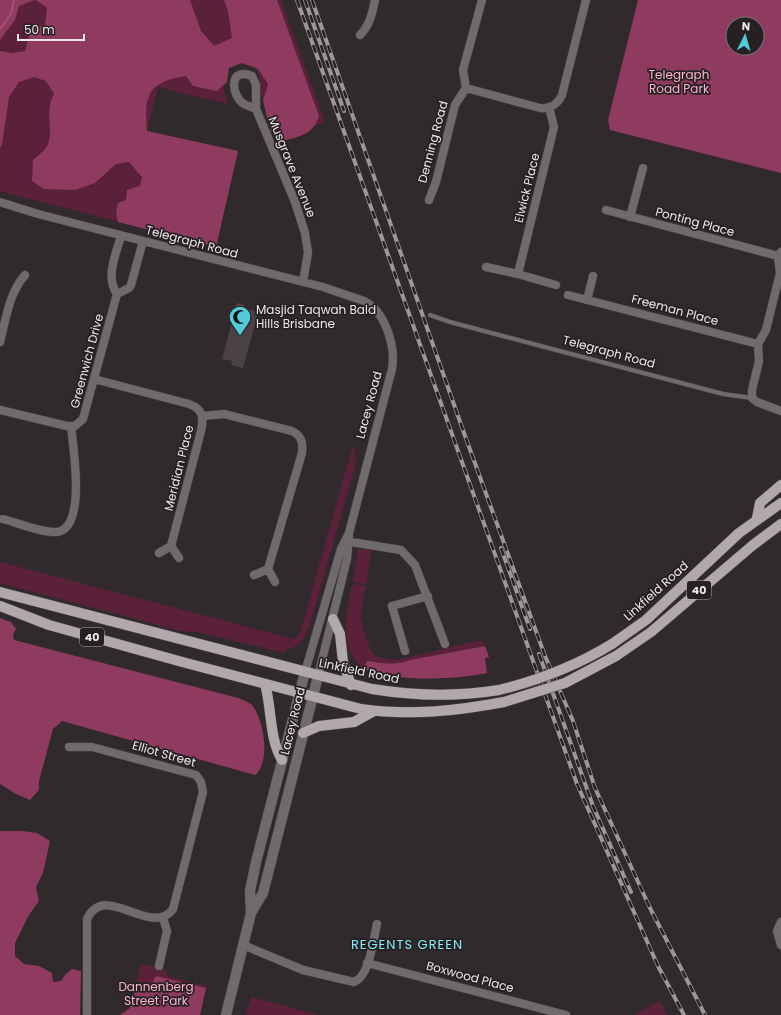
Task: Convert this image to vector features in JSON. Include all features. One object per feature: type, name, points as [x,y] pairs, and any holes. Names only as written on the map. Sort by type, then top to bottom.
[{"type":"main road","points":[[757,518],[760,503],[781,485]]},
{"type":"main road","name":"Linkfield Road","points":[[0,592],[351,685],[393,693],[428,696],[463,695],[499,690],[531,681],[566,669],[612,644],[651,615],[757,518],[781,503]]},
{"type":"main road","name":"40","points":[[0,606],[49,625],[299,693],[374,711],[432,713],[504,702],[565,684],[616,656],[651,632],[758,540],[781,524]]},
{"type":"main road","points":[[333,619],[340,634],[343,662],[351,685]]},
{"type":"main road","points":[[265,684],[270,701],[275,748],[282,760]]},
{"type":"main road","points":[[303,733],[319,726],[354,722],[374,711]]},
{"type":"street","points":[[360,36],[371,19],[375,0]]},
{"type":"street","points":[[482,0],[464,70],[466,88],[540,108],[549,107],[557,103],[562,95],[586,0]]},
{"type":"street","name":"Denning Road","points":[[429,200],[436,182],[455,104],[466,88]]},
{"type":"street","name":"Elwick Place","points":[[518,274],[554,127],[549,107]]},
{"type":"street","name":"Musgrave Avenue","points":[[256,109],[295,202],[305,233],[308,253],[303,282]]},
{"type":"street","points":[[630,217],[643,168]]},
{"type":"street","name":"Telegraph Road","points":[[0,202],[121,236],[303,282],[358,298],[375,308]]},
{"type":"street","name":"Ponting Place","points":[[606,210],[780,254]]},
{"type":"street","points":[[121,236],[111,277],[112,284],[117,294],[129,288],[131,285],[143,241]]},
{"type":"street","points":[[752,398],[752,390],[760,361],[758,344],[766,330],[780,273],[780,254]]},
{"type":"street","points":[[486,267],[556,285]]},
{"type":"street","points":[[0,342],[12,295],[24,275]]},
{"type":"street","points":[[587,300],[593,276]]},
{"type":"street","name":"Greenwich Drive","points":[[71,426],[78,424],[83,419],[117,294]]},
{"type":"street","name":"Freeman Place","points":[[568,295],[758,344]]},
{"type":"street","name":"Lacey Road","points":[[226,1015],[251,912],[250,891],[299,693],[348,538],[393,363],[392,348],[382,318],[375,308]]},
{"type":"street","name":"Meridian Place","points":[[94,379],[189,404],[199,408],[203,416],[201,431],[171,546]]},
{"type":"street","name":"Telegraph Road","points":[[752,398],[757,402],[781,411]]},
{"type":"street","points":[[0,410],[71,426],[76,484],[74,505],[69,525],[62,530],[52,532],[1,518]]},
{"type":"street","points":[[203,416],[224,414],[292,431],[302,440],[302,453],[268,569],[275,582]]},
{"type":"street","points":[[348,538],[400,550],[418,570],[445,644]]},
{"type":"street","name":"Lacey Road","points":[[251,912],[263,893],[333,619],[347,559],[348,538]]},
{"type":"street","points":[[159,553],[171,546],[179,558]]},
{"type":"street","points":[[254,575],[268,569]]},
{"type":"street","points":[[405,651],[392,606],[428,596]]},
{"type":"street","name":"Elliot Street","points":[[69,747],[92,747],[196,775],[201,782],[203,792],[173,908],[163,918]]},
{"type":"street","points":[[87,1015],[87,919],[91,911],[98,906],[106,905],[154,918],[163,918],[168,931],[159,966]]},
{"type":"street","points":[[781,922],[777,935],[781,946]]},
{"type":"street","points":[[243,945],[293,967],[346,982],[354,982],[361,978],[367,963],[377,924]]},
{"type":"street","name":"Boxwood Place","points":[[367,963],[566,1015]]},
{"type":"lane","name":"Telegraph Road","points":[[430,314],[450,322],[660,378],[727,395],[752,398]]},
{"type":"green space","points":[[0,0],[281,0],[325,122],[277,139],[260,91],[259,77],[256,67],[235,60],[223,72],[223,86],[228,104],[158,87],[147,131],[238,151],[216,247],[0,191]]},
{"type":"green space","points":[[0,0],[35,0],[19,6],[15,20],[0,40]]},
{"type":"green space","points":[[36,0],[190,0],[201,31],[214,46],[232,38],[228,11],[224,0],[277,0],[319,116],[313,127],[305,134],[283,141],[271,132],[263,101],[268,84],[258,69],[242,63],[229,68],[227,82],[217,91],[193,86],[186,76],[163,82],[156,86],[148,99],[146,108],[147,131],[238,151],[216,247],[118,222],[116,213],[118,203],[126,200],[127,190],[140,186],[142,177],[129,162],[116,164],[95,183],[75,190],[44,189],[32,181],[33,160],[48,144],[50,137],[49,113],[54,94],[46,81],[34,77],[19,82],[9,97],[2,144],[0,148],[0,51],[12,53],[25,51],[31,28],[45,25],[47,8]]},
{"type":"green space","name":"Telegraph Road Park","points":[[638,0],[781,0],[781,173],[610,130],[608,120]]},
{"type":"green space","points":[[352,448],[355,449],[356,464],[312,618],[301,642],[293,648],[287,649],[284,653],[198,632],[181,631],[0,583],[0,562],[294,639],[300,633]]},
{"type":"green space","points":[[358,549],[371,550],[366,585],[353,582]]},
{"type":"green space","points":[[352,584],[366,586],[360,617],[371,652],[381,658],[397,660],[481,640],[485,646],[399,663],[389,664],[367,661],[363,669],[355,661],[347,640],[347,617]]},
{"type":"green space","points":[[0,618],[11,622],[16,629],[13,634],[14,640],[238,698],[249,703],[252,705],[260,720],[264,741],[263,761],[260,769],[255,775],[62,721],[53,729],[39,781],[39,790],[30,800],[16,794],[0,784]]},
{"type":"green space","points":[[485,646],[489,657],[485,658],[487,673],[458,677],[407,678],[376,673],[363,669],[367,661],[389,664],[399,663]]},
{"type":"green space","points":[[0,831],[23,831],[37,833],[50,841],[43,873],[36,887],[39,901],[29,915],[15,943],[15,956],[24,964],[39,966],[52,973],[53,982],[61,981],[72,969],[81,971],[80,1015],[0,1015]]},
{"type":"green space","name":"Dannenberg Street Park","points":[[141,964],[166,970],[168,976],[207,986],[200,1015],[120,1015],[130,1008]]},
{"type":"green space","name":"Dannenberg Street Park","points":[[156,976],[206,988],[200,1015],[120,1015],[130,1008],[135,990],[146,985],[151,985]]},
{"type":"green space","points":[[251,997],[319,1015],[246,1015]]},
{"type":"green space","points":[[660,1001],[667,1015],[634,1015]]},
{"type":"building","name":"Masjid Taqwah Bald Hills Brisbane","points":[[237,303],[245,305],[244,308],[254,311],[257,317],[243,368],[231,365],[232,361],[222,359]]},
{"type":"waterway","points":[[0,29],[11,14],[14,0]]},
{"type":"railway","points":[[297,0],[577,784],[658,966],[684,1015]]},
{"type":"railway","points":[[305,0],[344,111]]},
{"type":"railway","points":[[312,0],[464,433],[545,656],[573,721],[595,788],[650,908],[705,1015]]},
{"type":"railway","points":[[501,548],[530,629]]},
{"type":"railway","points":[[539,654],[593,806],[631,892]]},
{"type":"place","name":"Masjid Taqwah Bald Hills Brisbane","points":[[240,336]]},
{"type":"district","name":"REGENTS GREEN","points":[[407,944]]}]
